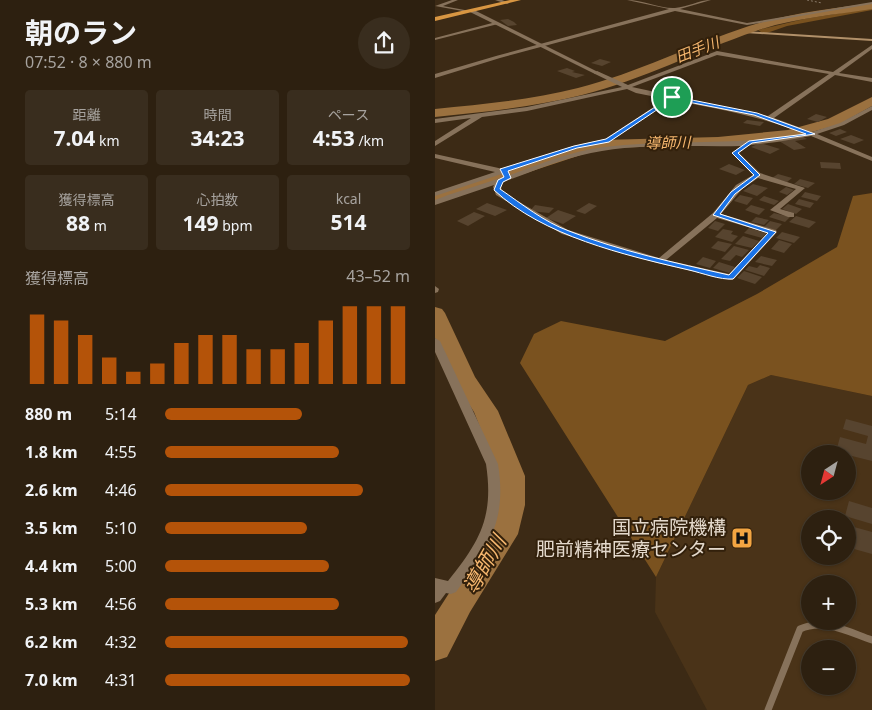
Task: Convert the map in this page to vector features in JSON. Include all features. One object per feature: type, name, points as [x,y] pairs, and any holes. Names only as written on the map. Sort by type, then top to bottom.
[{"type":"highway","points":[[435,19],[518,0]]},
{"type":"street","points":[[457,0],[437,6],[470,11],[597,74],[636,91],[769,118],[799,128],[872,159]]},
{"type":"street","points":[[497,0],[507,3]]},
{"type":"street","points":[[629,0],[747,24],[872,2]]},
{"type":"street","points":[[435,76],[709,0]]},
{"type":"street","points":[[435,39],[497,23]]},
{"type":"street","points":[[769,118],[872,47]]},
{"type":"street","points":[[435,120],[527,109],[629,87],[717,53],[872,80]]},
{"type":"street","points":[[435,203],[576,147],[607,141],[672,97]]},
{"type":"street","points":[[435,194],[605,149],[751,142],[813,134],[860,116],[872,108]]},
{"type":"street","points":[[435,144],[479,116]]},
{"type":"street","points":[[751,142],[735,153],[757,175],[801,188],[774,210],[791,215]]},
{"type":"street","points":[[435,156],[504,175]]},
{"type":"street","points":[[504,175],[497,186],[499,192],[565,232],[660,261],[731,277],[773,232],[716,215]]},
{"type":"street","points":[[660,261],[716,215],[733,193],[757,175]]},
{"type":"street","points":[[435,341],[492,464],[497,486],[496,504],[487,534],[474,558],[451,588],[437,590]]},
{"type":"lane","points":[[768,710],[800,629],[808,624],[818,624],[872,640]]},
{"type":"shaded area","points":[[872,8],[872,10],[787,26],[764,34],[758,30],[804,19]]},
{"type":"shaded area","points":[[872,193],[872,396],[771,375],[748,385],[656,577],[520,363],[534,334],[561,321],[665,341],[757,294],[837,247],[853,196]]},
{"type":"shaded area","name":"国立病院機構 肥前精神医療センター","points":[[771,375],[872,396],[872,710],[707,710],[655,612],[656,577],[748,385]]},
{"type":"building","points":[[508,19],[517,25],[508,26],[500,20]]},
{"type":"building","points":[[600,59],[611,62],[602,66],[591,63]]},
{"type":"building","points":[[567,68],[575,71],[572,72],[585,75],[576,78],[557,71]]},
{"type":"building","points":[[816,114],[827,117],[818,122],[807,119]]},
{"type":"building","points":[[747,120],[764,122],[760,126],[743,123]]},
{"type":"building","points":[[840,129],[847,132],[836,136],[829,133]]},
{"type":"building","points":[[851,135],[864,140],[854,144],[840,139]]},
{"type":"building","points":[[803,137],[807,139],[795,141],[806,148],[794,150],[779,141]]},
{"type":"building","points":[[760,143],[780,149],[770,154],[751,147]]},
{"type":"building","points":[[820,162],[840,163],[841,169],[821,168]]},
{"type":"building","points":[[729,164],[745,170],[736,175],[719,169]]},
{"type":"building","points":[[778,174],[792,178],[787,182],[772,178]]},
{"type":"building","points":[[800,179],[815,183],[808,188],[794,184]]},
{"type":"building","points":[[753,184],[768,188],[757,196],[743,191]]},
{"type":"building","points":[[786,187],[794,190],[787,195],[779,192]]},
{"type":"building","points":[[805,192],[821,196],[817,201],[801,197]]},
{"type":"building","points":[[740,195],[753,198],[747,205],[734,201]]},
{"type":"building","points":[[764,196],[779,201],[774,205],[759,200]]},
{"type":"building","points":[[799,199],[814,203],[810,208],[795,204]]},
{"type":"building","points":[[487,203],[507,210],[495,216],[476,209]]},
{"type":"building","points":[[589,203],[597,206],[585,214],[576,211]]},
{"type":"building","points":[[788,204],[802,209],[796,214],[782,209]]},
{"type":"building","points":[[535,205],[554,208],[549,213],[530,211]]},
{"type":"building","points":[[751,205],[765,209],[759,215],[745,210]]},
{"type":"building","points":[[558,210],[576,216],[563,224],[546,218]]},
{"type":"building","points":[[474,212],[485,216],[468,226],[457,221]]},
{"type":"building","points":[[774,213],[790,217],[785,222],[769,217]]},
{"type":"building","points":[[796,216],[816,222],[809,228],[789,222]]},
{"type":"building","points":[[756,217],[769,220],[764,225],[751,222]]},
{"type":"building","points":[[715,221],[725,224],[718,231],[708,228]]},
{"type":"building","points":[[770,221],[782,224],[776,230],[764,227]]},
{"type":"building","points":[[749,228],[767,233],[762,238],[744,233]]},
{"type":"building","points":[[723,229],[733,231],[731,234],[738,236],[732,242],[715,237]]},
{"type":"building","points":[[782,232],[800,237],[794,243],[776,238]]},
{"type":"building","points":[[743,236],[759,241],[752,248],[735,244]]},
{"type":"building","points":[[779,240],[792,244],[784,253],[771,249]]},
{"type":"building","points":[[718,241],[732,244],[725,252],[711,248]]},
{"type":"building","points":[[734,246],[749,250],[742,257],[736,255],[730,261],[721,259]]},
{"type":"building","points":[[761,256],[777,260],[772,266],[755,262]]},
{"type":"building","points":[[703,257],[716,261],[710,268],[696,264]]},
{"type":"building","points":[[719,262],[735,267],[729,273],[713,268]]},
{"type":"building","points":[[760,265],[770,268],[764,276],[745,270],[749,266],[757,268]]},
{"type":"building","points":[[744,271],[762,277],[755,284],[737,278]]},
{"type":"building","points":[[846,419],[872,426],[872,461],[856,457],[856,445],[838,445],[840,437],[866,444],[868,436],[843,429]]},
{"type":"building","points":[[849,501],[872,508],[872,524],[856,519],[856,510],[847,510]]},
{"type":"building","points":[[856,528],[872,532],[872,554],[856,550]]},
{"type":"waterway","name":"田手川","points":[[435,113],[505,106],[579,92],[644,72],[674,57],[754,28],[794,18],[872,6]]},
{"type":"waterway","points":[[745,32],[872,40]]},
{"type":"waterway","name":"導師川","points":[[435,198],[601,144],[718,141],[789,134],[833,122],[872,101]]},
{"type":"waterway","name":"導師川","points":[[435,313],[464,378],[486,411],[512,476],[511,505],[503,534],[459,602],[435,646]]},
{"type":"place","name":"国立病院機構 肥前精神医療センター","points":[[742,538]]},
{"type":"route","points":[[672,97],[755,114],[813,134],[751,142],[735,153],[757,175],[739,187],[716,215],[773,232],[731,277],[678,266],[581,238],[565,232],[528,212],[497,190],[497,186],[501,181],[508,178],[506,171],[502,171],[576,147],[607,141],[672,97]]}]
